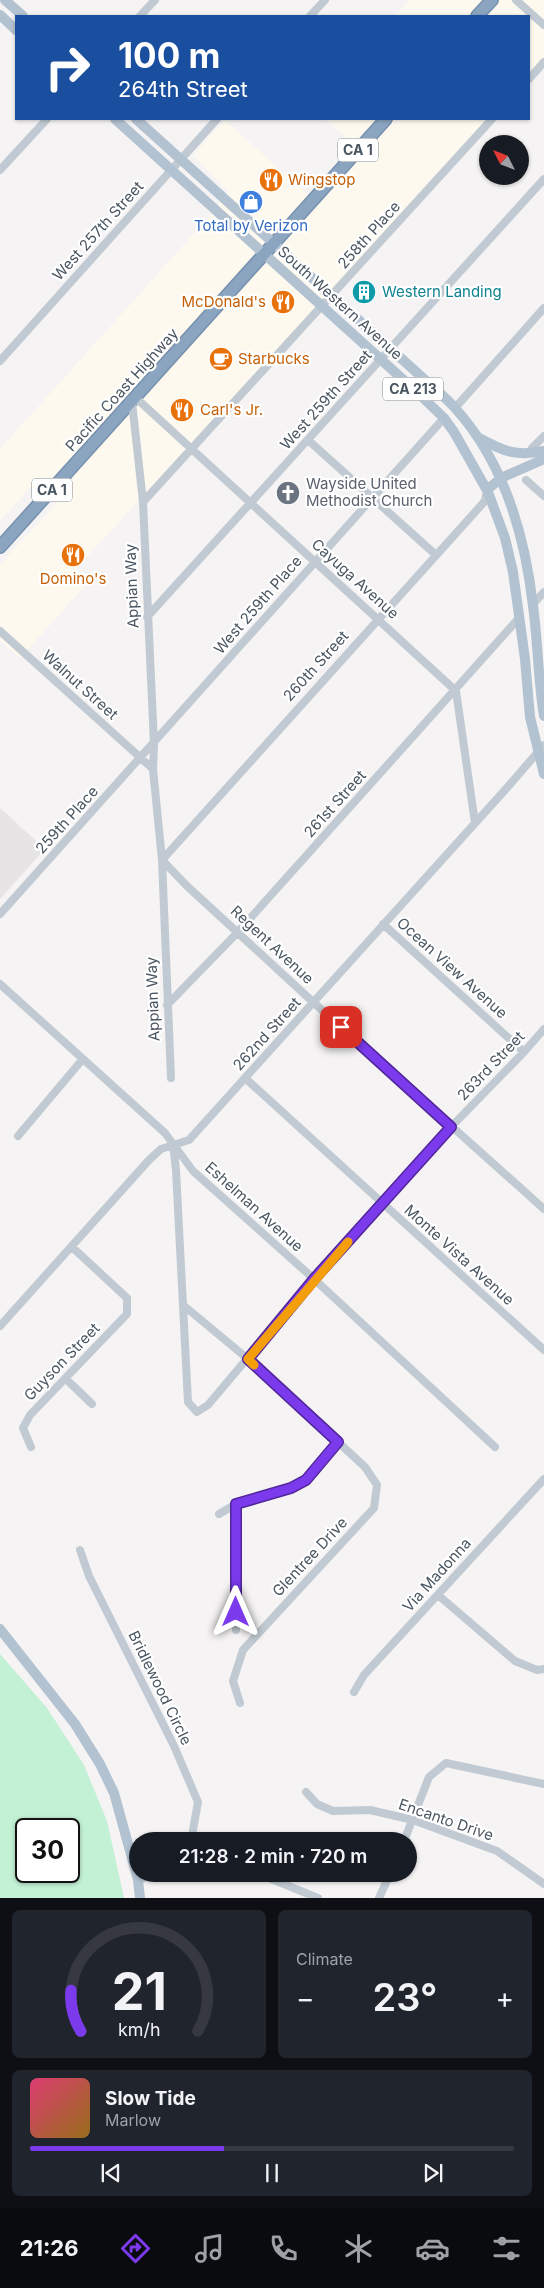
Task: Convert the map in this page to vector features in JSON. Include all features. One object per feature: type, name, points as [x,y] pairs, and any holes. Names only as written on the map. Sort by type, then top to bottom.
[{"type":"highway","points":[[478,15],[492,0]]},
{"type":"highway","name":"Pacific Coast Highway","points":[[0,547],[385,120]]},
{"type":"main road","points":[[6,0],[22,15]]},
{"type":"main road","points":[[0,15],[15,29]]},
{"type":"main road","name":"South Western Avenue","points":[[117,120],[444,418],[470,459],[486,490],[496,511],[509,551],[519,618],[530,717],[544,774]]},
{"type":"main road","name":"South Western Avenue","points":[[137,120],[392,349],[454,408],[477,437],[502,478],[517,527],[533,604],[540,692],[544,716]]},
{"type":"main road","points":[[477,437],[504,451],[516,454],[527,455],[544,451]]},
{"type":"main road","points":[[486,490],[502,478],[544,459]]},
{"type":"main road","points":[[0,1629],[75,1724],[100,1764],[114,1792],[129,1847]]},
{"type":"main road","points":[[138,1882],[140,1898]]},
{"type":"street","points":[[141,15],[154,0]]},
{"type":"street","points":[[311,15],[325,0]]},
{"type":"street","points":[[516,0],[544,25]]},
{"type":"street","points":[[530,78],[544,62]]},
{"type":"street","points":[[0,170],[46,120]]},
{"type":"street","name":"West 257th Street","points":[[0,361],[216,120]]},
{"type":"street","name":"258th Place","points":[[143,502],[333,296],[491,120]]},
{"type":"street","name":"West 259th Street","points":[[147,617],[544,180]]},
{"type":"street","points":[[454,408],[544,308]]},
{"type":"street","name":"Cayuga Avenue","points":[[134,400],[251,502],[456,691]]},
{"type":"street","name":"Appian Way","points":[[134,400],[143,502],[154,744],[153,770],[162,860],[171,1078]]},
{"type":"street","name":"West 259th Place","points":[[154,744],[444,418]]},
{"type":"street","points":[[532,448],[544,436]]},
{"type":"street","points":[[308,440],[436,555]]},
{"type":"street","points":[[526,480],[544,496]]},
{"type":"street","name":"260th Street","points":[[162,860],[485,501],[486,490]]},
{"type":"street","points":[[533,604],[544,592]]},
{"type":"street","name":"261st Street","points":[[167,1005],[238,932],[456,691],[519,618]]},
{"type":"street","name":"Walnut Street","points":[[0,631],[142,758]]},
{"type":"street","points":[[456,691],[475,823]]},
{"type":"street","name":"259th Place","points":[[0,914],[154,744]]},
{"type":"street","name":"262nd Street","points":[[0,1326],[149,1160],[161,1149],[189,1140],[538,754],[544,745]]},
{"type":"street","points":[[142,758],[153,770]]},
{"type":"street","name":"Regent Avenue","points":[[162,860],[187,886],[313,1002],[544,1209]]},
{"type":"street","name":"Ocean View Avenue","points":[[383,924],[524,1052]]},
{"type":"street","name":"Eshelman Avenue","points":[[0,984],[82,1060],[140,1110],[173,1144],[193,1171],[314,1279],[494,1447]]},
{"type":"street","name":"263rd Street","points":[[183,1305],[188,1402],[196,1412],[208,1405],[314,1279],[451,1127],[544,1029]]},
{"type":"street","points":[[18,1136],[82,1060]]},
{"type":"street","name":"Monte Vista Avenue","points":[[245,1078],[544,1350]]},
{"type":"street","points":[[173,1144],[183,1305],[248,1359],[338,1442],[306,1480],[291,1488],[236,1504],[219,1514]]},
{"type":"street","name":"Guyson Street","points":[[31,1447],[24,1432],[25,1422],[127,1314],[127,1298],[72,1247]]},
{"type":"street","points":[[66,1379],[92,1404]]},
{"type":"street","name":"Glentree Drive","points":[[240,1703],[233,1681],[243,1650],[374,1508],[377,1485],[365,1467],[338,1442]]},
{"type":"street","name":"Via Madonna","points":[[354,1692],[364,1675],[544,1479]]},
{"type":"street","points":[[236,1504],[236,1630]]},
{"type":"street","name":"Bridlewood Circle","points":[[80,1550],[89,1576],[174,1746],[198,1802],[193,1832]]},
{"type":"street","points":[[438,1595],[515,1662],[538,1670],[544,1669]]},
{"type":"street","points":[[408,1832],[429,1777],[446,1763],[544,1784]]},
{"type":"street","name":"Encanto Drive","points":[[306,1792],[317,1804],[333,1811],[370,1810],[413,1820],[497,1851],[544,1884]]},
{"type":"street","points":[[279,1882],[318,1898]]},
{"type":"street","points":[[379,1898],[386,1882]]},
{"type":"shaded area","points":[[409,0],[544,0],[544,58],[530,74],[530,15],[396,15]]},
{"type":"shaded area","points":[[225,120],[317,203],[363,153],[326,120],[488,120],[73,572],[86,585],[20,658],[0,641],[0,564],[63,497],[40,477],[0,521],[0,449],[208,218],[228,192],[193,155]]},
{"type":"shaded area","points":[[0,808],[45,849],[0,899]]},
{"type":"green space","points":[[0,1654],[47,1708],[84,1765],[107,1821],[124,1898],[0,1898]]},
{"type":"slow traffic","points":[[254,1365],[248,1359],[314,1279],[348,1242]]},
{"type":"place","name":"Wingstop","points":[[271,180]]},
{"type":"place","name":"Total by Verizon","points":[[251,202]]},
{"type":"place","name":"Western Landing","points":[[364,292]]},
{"type":"place","name":"McDonald's","points":[[283,302]]},
{"type":"place","name":"Starbucks","points":[[221,359]]},
{"type":"place","name":"Carl's Jr.","points":[[182,410]]},
{"type":"place","name":"Wayside United Methodist Church","points":[[288,493]]},
{"type":"place","name":"Domino's","points":[[73,555]]},
{"type":"route","points":[[236,1612],[236,1504],[291,1488],[306,1480],[338,1442],[248,1359],[314,1279],[451,1127],[341,1027]]}]
